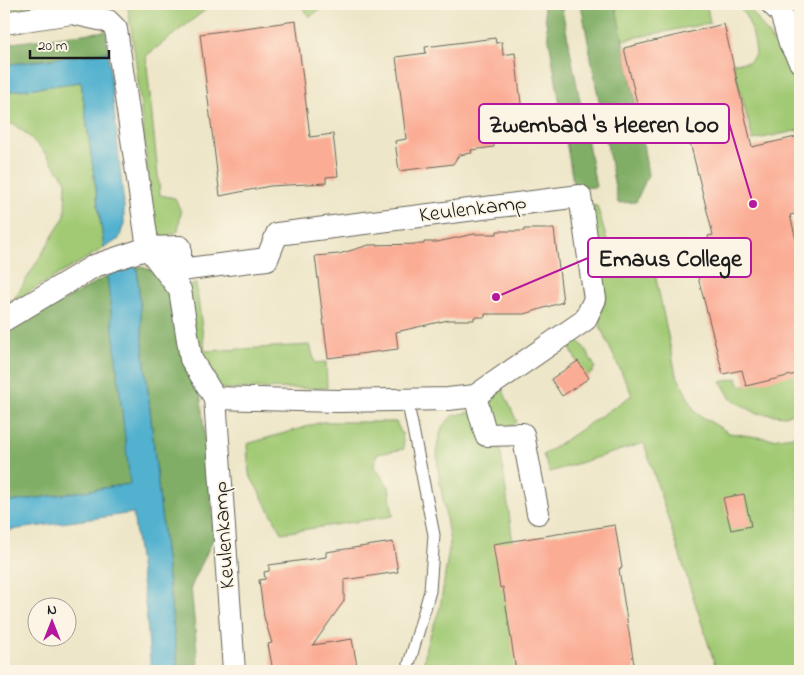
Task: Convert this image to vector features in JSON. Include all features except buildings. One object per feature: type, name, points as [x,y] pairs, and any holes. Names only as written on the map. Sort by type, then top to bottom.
[{"type":"street","points":[[4,22],[75,8]]},
{"type":"street","name":"Keulenkamp","points":[[75,8],[108,21],[116,29],[148,248],[180,290],[191,359],[214,398],[234,671]]},
{"type":"street","points":[[784,9],[790,43],[800,62]]},
{"type":"street","name":"Keulenkamp","points":[[4,320],[94,266],[148,248],[180,247],[180,270],[267,258],[277,234],[580,196],[595,299],[585,320],[475,396]]},
{"type":"street","points":[[214,398],[338,401],[475,396],[486,435],[523,434],[538,513]]},
{"type":"lane","points":[[407,399],[434,535],[430,591],[409,664]]},
{"type":"green space","points":[[4,4],[53,4],[4,11]]},
{"type":"green space","points":[[114,4],[213,4],[146,56],[160,195],[175,198],[181,212],[178,231],[168,237],[161,238],[154,231],[136,63],[128,8]]},
{"type":"green space","points":[[300,4],[328,4],[309,17]]},
{"type":"green space","points":[[543,4],[561,4],[596,187],[574,188]]},
{"type":"green space","points":[[581,4],[615,4],[639,118],[648,175],[636,202],[618,203]]},
{"type":"green space","points":[[615,4],[708,4],[710,23],[622,40]]},
{"type":"green space","points":[[736,4],[747,4],[800,81],[800,130],[753,140],[733,63],[749,62],[756,54],[748,21]]},
{"type":"green space","points":[[106,31],[108,52],[4,65],[4,44]]},
{"type":"green space","points":[[81,82],[104,248],[13,301],[65,216],[66,181],[31,138],[4,121],[4,92]]},
{"type":"green space","points":[[589,206],[597,206],[607,240],[654,269],[676,374],[696,413],[729,433],[772,439],[800,435],[800,671],[717,671],[644,443],[550,472],[543,455],[632,395],[601,329],[600,315],[606,296]]},
{"type":"green space","points":[[137,266],[156,271],[174,298],[200,390],[215,535],[191,587],[199,671],[178,671],[143,345]]},
{"type":"green space","points":[[107,276],[131,484],[4,503],[4,335]]},
{"type":"green space","points":[[196,283],[205,351],[310,345],[315,363],[326,362],[327,388],[221,389],[196,352],[189,287]]},
{"type":"green space","points":[[4,299],[13,301],[4,305]]},
{"type":"green space","points":[[573,340],[579,341],[586,350],[595,367],[592,373],[585,376],[567,343]]},
{"type":"green space","points":[[800,370],[800,410],[785,416],[756,413],[731,399],[721,382],[737,378],[740,386]]},
{"type":"green space","points":[[502,388],[517,422],[509,428],[498,428],[492,416],[491,407],[494,393]]},
{"type":"green space","points":[[470,412],[500,446],[530,671],[423,671],[426,646],[440,608],[450,542],[438,470],[437,447],[442,427],[452,416]]},
{"type":"green space","points":[[322,422],[396,422],[402,434],[404,449],[377,454],[374,466],[389,487],[393,516],[282,533],[249,474],[247,444]]},
{"type":"water","points":[[108,52],[124,206],[124,224],[119,239],[104,248],[81,82],[4,92],[4,65]]},
{"type":"water","points":[[129,266],[137,266],[143,345],[178,671],[151,671],[146,611],[133,513],[4,531],[4,503],[130,484],[107,276]]},
{"type":"place","name":"Zwembad 's Heeren Loo","points":[[753,204]]},
{"type":"place","name":"Emaus College","points":[[496,297]]}]
